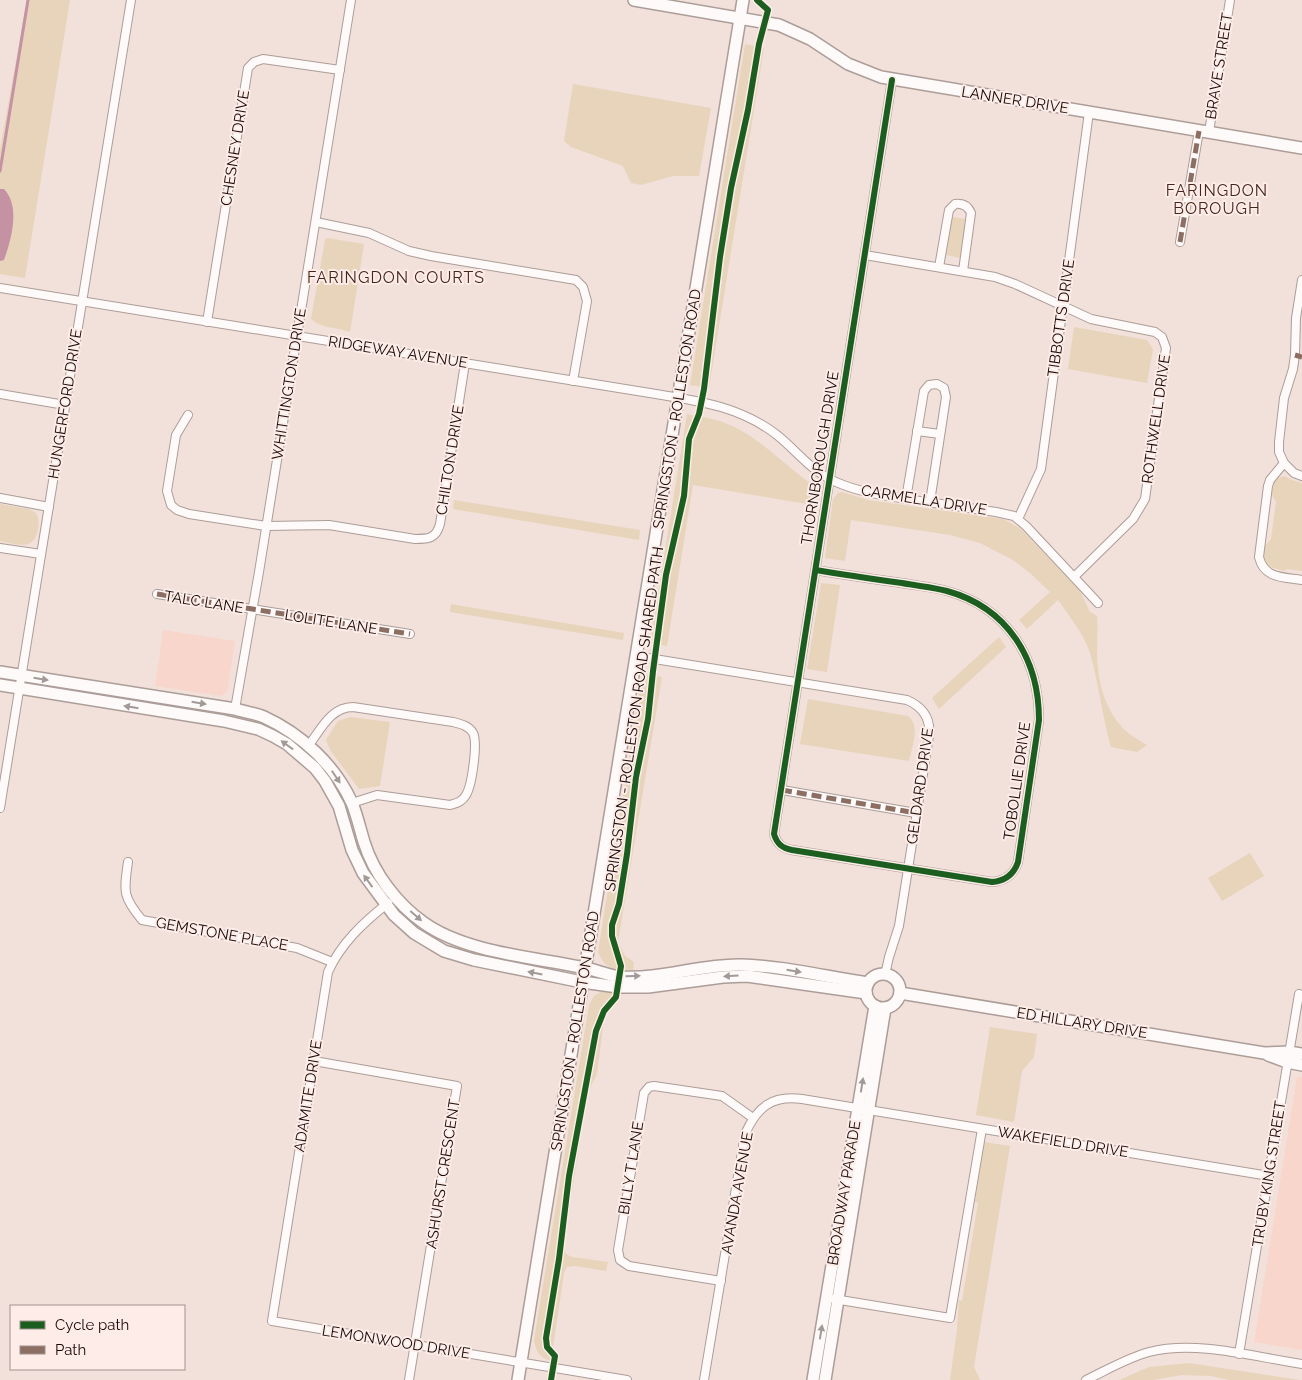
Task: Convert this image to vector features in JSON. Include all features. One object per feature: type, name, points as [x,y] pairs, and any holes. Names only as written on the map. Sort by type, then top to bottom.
[{"type":"street","name":"HUNGERFORD DRIVE","points":[[0,808],[131,0]]},
{"type":"street","name":"WHITTINGTON DRIVE","points":[[235,709],[351,0]]},
{"type":"street","name":"LANNER DRIVE","points":[[634,0],[740,17],[789,29],[810,39],[858,69],[892,80],[1302,148]]},
{"type":"street","name":"SPRINGSTON - ROLLESTON ROAD","points":[[518,1380],[743,0]]},
{"type":"street","name":"BRAVE STREET","points":[[1180,242],[1230,0]]},
{"type":"street","name":"CHESNEY DRIVE","points":[[207,322],[248,68],[254,62],[263,59],[340,70]]},
{"type":"street","name":"THORNBOROUGH DRIVE","points":[[776,841],[774,834],[892,80]]},
{"type":"street","name":"TIBBOTTS DRIVE","points":[[1018,519],[1041,469],[1089,112]]},
{"type":"street","points":[[939,267],[949,210],[955,204],[962,204],[971,213],[963,271]]},
{"type":"street","points":[[316,222],[369,233],[409,251],[431,256],[576,280],[583,287],[587,301],[573,381]]},
{"type":"street","name":"ROTHWELL DRIVE","points":[[865,255],[1005,280],[1081,316],[1156,332],[1162,337],[1166,344],[1148,484],[1142,506],[1129,524],[1075,576]]},
{"type":"street","points":[[1302,280],[1296,318],[1298,356],[1284,398],[1279,442],[1279,452],[1284,463],[1302,476]]},
{"type":"street","name":"RIDGEWAY AVENUE","points":[[0,288],[678,398]]},
{"type":"street","name":"CHILTON DRIVE","points":[[266,526],[329,525],[415,538],[426,539],[434,537],[438,532],[440,524],[466,363]]},
{"type":"street","points":[[906,499],[924,391],[929,385],[937,384],[944,388],[946,396],[930,502]]},
{"type":"street","points":[[0,394],[65,404]]},
{"type":"street","name":"CARMELLA DRIVE","points":[[678,398],[723,407],[757,422],[778,436],[808,465],[830,480],[865,493],[996,512],[1018,519],[1098,602]]},
{"type":"street","points":[[188,415],[176,435],[167,491],[172,505],[177,510],[189,514],[266,526]]},
{"type":"street","points":[[917,431],[940,434]]},
{"type":"street","points":[[1284,463],[1273,475],[1268,486],[1259,557],[1266,572],[1272,575],[1302,580]]},
{"type":"street","points":[[0,498],[49,507]]},
{"type":"street","points":[[0,548],[41,554]]},
{"type":"street","name":"TOBOLLIE DRIVE","points":[[776,841],[784,848],[792,850],[992,882],[1005,879],[1016,868],[1038,732],[1038,694],[1032,668],[1020,643],[1004,624],[989,611],[962,596],[936,589],[816,570]]},
{"type":"street","name":"TALC LANE","points":[[157,594],[252,610]]},
{"type":"street","name":"LOLITE LANE","points":[[252,610],[410,634]]},
{"type":"street","name":"GELDARD DRIVE","points":[[636,656],[907,700],[920,707],[928,719],[930,730],[899,926],[885,974]]},
{"type":"street","points":[[0,672],[235,709],[262,716],[292,733],[309,745],[333,772],[352,803],[364,844],[374,866],[396,897],[424,923],[449,938],[475,947],[585,968],[620,977],[659,975],[724,966],[756,966],[867,988]]},
{"type":"street","points":[[0,685],[230,722],[258,729],[287,744],[314,768],[325,782],[339,806],[352,850],[363,873],[385,905],[414,933],[444,951],[474,960],[582,982],[618,987],[648,987],[723,977],[747,976],[867,988]]},
{"type":"street","points":[[79,699],[81,686]]},
{"type":"street","points":[[309,745],[334,712],[343,707],[352,706],[453,722],[464,725],[472,732],[476,741],[471,784],[467,795],[461,802],[450,805],[377,795],[352,803]]},
{"type":"street","points":[[782,790],[916,813]]},
{"type":"street","name":"GEMSTONE PLACE","points":[[128,862],[124,891],[130,905],[142,920],[296,948],[332,962]]},
{"type":"street","name":"ADAMITE DRIVE","points":[[272,1321],[328,972],[332,962],[352,935],[396,897]]},
{"type":"street","points":[[885,974],[898,983],[900,993],[895,1003],[880,1007],[870,1003],[867,988],[875,976],[885,974]]},
{"type":"street","name":"ED HILLARY DRIVE","points":[[900,993],[1288,1057],[1302,1065]]},
{"type":"street","name":"TRUBY KING STREET","points":[[1239,1354],[1298,994]]},
{"type":"street","name":"BROADWAY PARADE","points":[[824,1380],[832,1299],[880,1007]]},
{"type":"street","name":"ED HILLARY DRIVE","points":[[1288,1057],[1302,1054]]},
{"type":"street","name":"ASHURST CRESCENT","points":[[314,1061],[458,1086],[415,1346]]},
{"type":"street","name":"BILLY T LANE","points":[[721,1281],[630,1266],[620,1260],[618,1250],[644,1093],[646,1089],[654,1086],[722,1096],[753,1118]]},
{"type":"street","name":"AVANDA AVENUE","points":[[704,1380],[742,1146],[745,1134],[753,1118],[766,1105],[782,1098],[802,1099],[863,1110]]},
{"type":"street","name":"WAKEFIELD DRIVE","points":[[863,1110],[1269,1176]]},
{"type":"street","points":[[832,1299],[950,1318],[982,1129]]},
{"type":"street","name":"BROADWAY PARADE","points":[[813,1380],[832,1299]]},
{"type":"street","name":"LEMONWOOD DRIVE","points":[[272,1321],[626,1380]]},
{"type":"street","points":[[409,1380],[415,1346]]},
{"type":"street","points":[[1086,1380],[1128,1359],[1164,1350],[1202,1348],[1302,1364]]},
{"type":"shaded area","points":[[27,0],[70,0],[25,278],[0,274],[0,149]]},
{"type":"shaded area","points":[[745,44],[764,48],[709,388],[690,385]]},
{"type":"shaded area","points":[[573,84],[711,108],[699,176],[673,176],[641,185],[631,183],[623,166],[571,147],[564,141]]},
{"type":"shaded area","points":[[0,189],[4,189],[9,196],[12,205],[13,224],[4,260],[0,261]]},
{"type":"shaded area","points":[[952,217],[966,219],[960,258],[946,255]]},
{"type":"shaded area","points":[[327,238],[364,244],[350,332],[325,326],[311,319],[325,240]]},
{"type":"shaded area","points":[[1074,327],[1147,340],[1153,349],[1147,383],[1068,369]]},
{"type":"shaded area","points":[[687,414],[716,420],[738,429],[761,444],[816,487],[813,505],[693,485],[667,646],[650,643]]},
{"type":"shaded area","points":[[1284,476],[1302,483],[1302,571],[1287,569],[1284,571],[1268,566],[1264,560],[1265,546],[1271,539],[1276,502],[1272,495],[1274,482]]},
{"type":"shaded area","points":[[842,492],[868,500],[1003,519],[1021,529],[1080,591],[1090,612],[1097,616],[1097,655],[1099,676],[1104,696],[1119,724],[1129,734],[1147,745],[1137,752],[1111,747],[1090,653],[1080,632],[1058,600],[1027,629],[1019,620],[1050,592],[1013,560],[980,543],[950,535],[851,520],[845,561],[825,558],[833,499],[838,493]]},
{"type":"shaded area","points":[[454,500],[640,530],[639,540],[453,509]]},
{"type":"shaded area","points":[[0,504],[29,509],[36,513],[38,527],[33,541],[29,544],[18,545],[0,541]]},
{"type":"shaded area","points":[[821,583],[840,585],[827,672],[807,669]]},
{"type":"shaded area","points":[[451,604],[624,633],[623,640],[450,612]]},
{"type":"shaded area","points":[[163,630],[235,641],[227,692],[221,696],[155,686]]},
{"type":"shaded area","points":[[999,637],[1006,647],[939,709],[932,698]]},
{"type":"shaded area","points":[[642,674],[662,677],[618,942],[625,956],[634,962],[633,970],[608,966],[604,963],[598,952]]},
{"type":"shaded area","points":[[808,699],[908,716],[912,720],[915,731],[909,761],[800,744]]},
{"type":"shaded area","points":[[350,717],[390,722],[380,786],[359,789],[330,750],[326,740],[338,721]]},
{"type":"shaded area","points":[[1250,853],[1264,876],[1222,901],[1208,878]]},
{"type":"shaded area","points":[[604,990],[615,992],[604,1020],[597,1074],[588,1092],[563,1246],[566,1254],[572,1257],[608,1262],[606,1271],[575,1266],[567,1267],[564,1273],[551,1361],[539,1354],[534,1340],[589,1005],[594,996]]},
{"type":"shaded area","points":[[990,1027],[1037,1034],[1034,1057],[1022,1071],[1014,1122],[976,1115]]},
{"type":"shaded area","points":[[1297,1077],[1302,1077],[1302,1350],[1254,1342]]},
{"type":"shaded area","points":[[984,1142],[1010,1146],[974,1367],[980,1380],[950,1380],[959,1300],[962,1301],[978,1203],[975,1202]]},
{"type":"shaded area","points":[[1189,1363],[1300,1380],[1229,1380],[1210,1376],[1182,1375],[1153,1380],[1119,1380],[1149,1367]]},
{"type":"waterway","points":[[0,171],[28,0]]},
{"type":"marked path","points":[[1180,242],[1199,131]]},
{"type":"marked path","points":[[1295,355],[1302,357]]},
{"type":"marked path","points":[[157,594],[410,634]]},
{"type":"marked path","points":[[782,790],[916,813]]},
{"type":"cycle path","name":"SPRINGSTON - ROLLESTON ROAD SHARED PATH","points":[[551,1380],[555,1356],[547,1347],[546,1338],[559,1259],[569,1176],[596,1031],[604,1011],[616,997],[621,966],[612,936],[612,925],[619,904],[636,777],[648,719],[666,575],[684,496],[689,439],[699,414],[704,389],[720,257],[731,188],[748,110],[759,44],[768,10],[757,0]]},
{"type":"cycle path","points":[[816,570],[947,591],[968,599],[987,610],[1003,623],[1016,639],[1026,657],[1033,676],[1038,698],[1039,720],[1018,862],[1014,870],[1005,878],[992,882],[792,850],[780,845],[774,834],[892,80]]},
{"type":"district","name":"FARINGDON BOROUGH","points":[[1217,199]]},
{"type":"district","name":"FARINGDON COURTS","points":[[396,277]]}]
